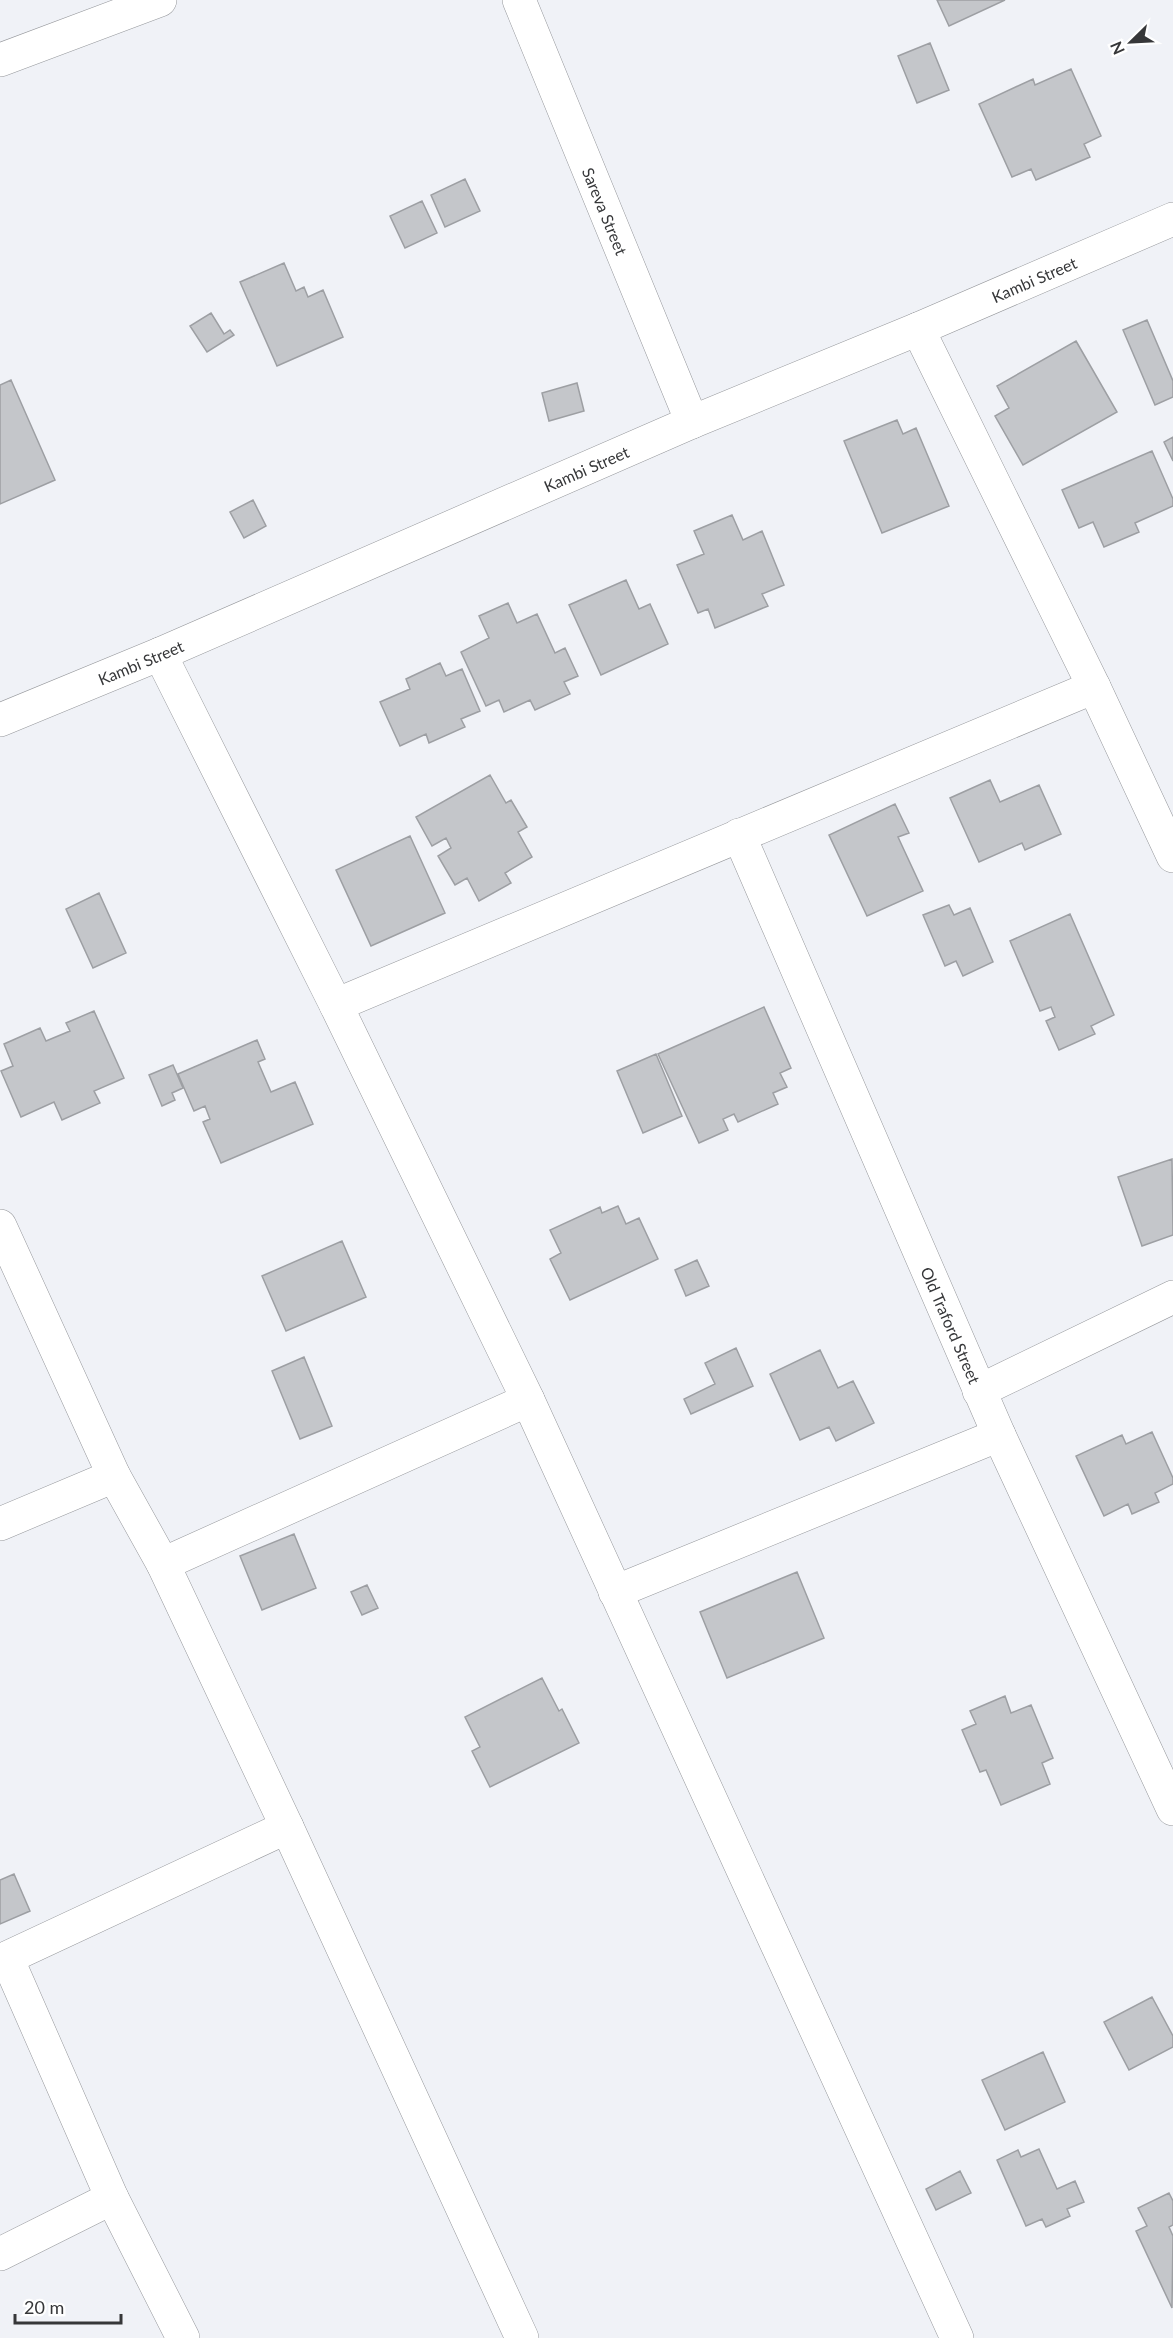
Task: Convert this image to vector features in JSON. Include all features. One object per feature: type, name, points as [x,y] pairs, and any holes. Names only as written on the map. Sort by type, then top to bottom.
[{"type":"street","points":[[0,60],[160,0]]},
{"type":"street","name":"Sareva Street","points":[[519,0],[692,422]]},
{"type":"street","name":"Kambi Street","points":[[0,720],[159,654],[692,422],[918,329],[1173,219]]},
{"type":"street","points":[[918,329],[1094,687],[1173,856]]},
{"type":"street","points":[[159,654],[336,1005],[528,1400],[957,2338]]},
{"type":"street","points":[[336,1005],[1094,687]]},
{"type":"street","name":"Old Traford Street","points":[[739,836],[979,1391],[1173,1809]]},
{"type":"street","points":[[0,1226],[114,1476],[164,1564],[522,2338]]},
{"type":"street","points":[[979,1391],[1173,1298]]},
{"type":"street","points":[[164,1564],[528,1400]]},
{"type":"street","points":[[615,1592],[999,1435]]},
{"type":"street","points":[[0,1524],[114,1476]]},
{"type":"street","points":[[183,2338],[112,2198],[4,1960],[287,1827]]},
{"type":"street","points":[[0,2254],[112,2198]]},
{"type":"building","points":[[937,0],[1005,0],[949,26]]},
{"type":"building","points":[[930,43],[949,90],[917,103],[898,56]]},
{"type":"building","points":[[1071,69],[1101,136],[1084,144],[1090,157],[1036,180],[1031,169],[1012,177],[979,104],[1033,79],[1035,85]]},
{"type":"building","points":[[465,179],[480,211],[445,227],[431,195]]},
{"type":"building","points":[[422,201],[437,233],[405,248],[390,216]]},
{"type":"building","points":[[284,263],[296,291],[304,287],[308,297],[323,290],[343,337],[277,366],[240,282]]},
{"type":"building","points":[[211,313],[224,334],[230,330],[234,335],[207,352],[190,326]]},
{"type":"building","points":[[1147,320],[1173,381],[1173,397],[1155,405],[1123,330]]},
{"type":"building","points":[[1076,341],[1117,412],[1023,465],[995,416],[1009,408],[997,386]]},
{"type":"building","points":[[11,380],[55,480],[0,504],[0,385]]},
{"type":"building","points":[[577,383],[584,411],[549,421],[542,393]]},
{"type":"building","points":[[897,420],[903,434],[916,428],[949,506],[882,533],[844,441]]},
{"type":"building","points":[[1173,437],[1173,461],[1164,442]]},
{"type":"building","points":[[1152,451],[1173,499],[1173,506],[1135,523],[1139,532],[1104,547],[1093,522],[1079,528],[1062,490]]},
{"type":"building","points":[[253,500],[266,526],[244,538],[230,512]]},
{"type":"building","points":[[732,515],[743,540],[762,531],[784,585],[762,594],[768,606],[715,628],[708,609],[698,613],[677,565],[704,554],[694,531]]},
{"type":"building","points":[[626,580],[639,609],[650,604],[668,644],[601,675],[569,605]]},
{"type":"building","points":[[508,603],[517,623],[537,614],[555,653],[565,648],[578,676],[564,682],[570,694],[535,710],[530,700],[504,712],[499,700],[486,706],[461,652],[489,638],[479,616]]},
{"type":"building","points":[[440,663],[446,676],[462,669],[480,711],[461,719],[465,727],[429,743],[426,734],[400,746],[380,702],[410,689],[406,679]]},
{"type":"building","points":[[490,775],[506,803],[511,800],[527,827],[518,832],[532,857],[505,873],[511,883],[479,901],[467,878],[455,885],[438,856],[451,848],[446,838],[432,846],[416,817]]},
{"type":"building","points":[[990,780],[1000,802],[1039,785],[1061,834],[1025,850],[1022,843],[979,862],[950,798]]},
{"type":"building","points":[[895,804],[909,833],[898,837],[923,891],[867,916],[829,835]]},
{"type":"building","points":[[410,836],[445,913],[371,946],[336,870]]},
{"type":"building","points":[[99,893],[126,953],[93,968],[66,909]]},
{"type":"building","points":[[949,905],[954,915],[970,908],[993,962],[963,976],[956,961],[945,966],[923,915]]},
{"type":"building","points":[[1070,914],[1114,1015],[1091,1026],[1095,1034],[1059,1050],[1046,1021],[1055,1017],[1051,1007],[1040,1011],[1010,941]]},
{"type":"building","points":[[764,1007],[791,1068],[780,1073],[787,1087],[773,1093],[778,1104],[738,1122],[734,1114],[723,1119],[728,1130],[699,1143],[658,1054]]},
{"type":"building","points":[[94,1011],[124,1078],[94,1091],[100,1103],[62,1120],[54,1102],[21,1117],[1,1071],[13,1066],[4,1044],[40,1028],[46,1041],[70,1031],[66,1023]]},
{"type":"building","points":[[257,1040],[265,1059],[258,1062],[271,1092],[295,1082],[313,1124],[221,1163],[203,1122],[210,1119],[205,1106],[194,1111],[178,1074]]},
{"type":"building","points":[[656,1054],[682,1116],[643,1133],[617,1071]]},
{"type":"building","points":[[173,1065],[183,1088],[172,1093],[175,1100],[162,1106],[149,1075]]},
{"type":"building","points":[[1172,1159],[1173,1235],[1142,1246],[1118,1177]]},
{"type":"building","points":[[618,1206],[626,1224],[639,1218],[658,1259],[570,1300],[550,1259],[561,1253],[550,1230],[600,1207],[602,1213]]},
{"type":"building","points":[[342,1241],[366,1297],[286,1331],[262,1276]]},
{"type":"building","points":[[697,1260],[709,1286],[686,1296],[675,1270]]},
{"type":"building","points":[[736,1348],[753,1386],[691,1414],[684,1399],[715,1384],[705,1363]]},
{"type":"building","points":[[820,1350],[838,1388],[853,1381],[874,1423],[836,1441],[829,1427],[800,1440],[770,1374]]},
{"type":"building","points":[[304,1357],[332,1426],[300,1439],[272,1371]]},
{"type":"building","points":[[1152,1432],[1173,1478],[1173,1484],[1155,1493],[1159,1502],[1132,1514],[1128,1504],[1104,1516],[1076,1456],[1122,1435],[1126,1444]]},
{"type":"building","points":[[294,1534],[316,1588],[262,1610],[240,1556]]},
{"type":"building","points":[[797,1572],[824,1638],[727,1678],[700,1612]]},
{"type":"building","points":[[367,1585],[378,1608],[362,1615],[351,1592]]},
{"type":"building","points":[[542,1678],[559,1711],[562,1709],[579,1743],[490,1787],[472,1751],[480,1747],[465,1717]]},
{"type":"building","points":[[1005,1696],[1011,1713],[1031,1705],[1053,1758],[1042,1763],[1050,1784],[1001,1805],[986,1770],[980,1772],[962,1730],[976,1724],[970,1711]]},
{"type":"building","points":[[14,1874],[30,1911],[0,1924],[0,1880]]},
{"type":"building","points":[[1152,1997],[1173,2036],[1173,2047],[1129,2070],[1104,2022]]},
{"type":"building","points":[[1043,2052],[1065,2102],[1005,2130],[982,2080]]},
{"type":"building","points":[[1039,2149],[1057,2189],[1075,2181],[1084,2202],[1067,2209],[1070,2216],[1046,2227],[1042,2219],[1026,2226],[997,2160],[1018,2150],[1021,2157]]},
{"type":"building","points":[[960,2171],[971,2193],[936,2210],[926,2189]]},
{"type":"building","points":[[1169,2193],[1173,2201],[1173,2225],[1169,2227],[1173,2236],[1172,2308],[1136,2231],[1147,2226],[1138,2208]]}]
